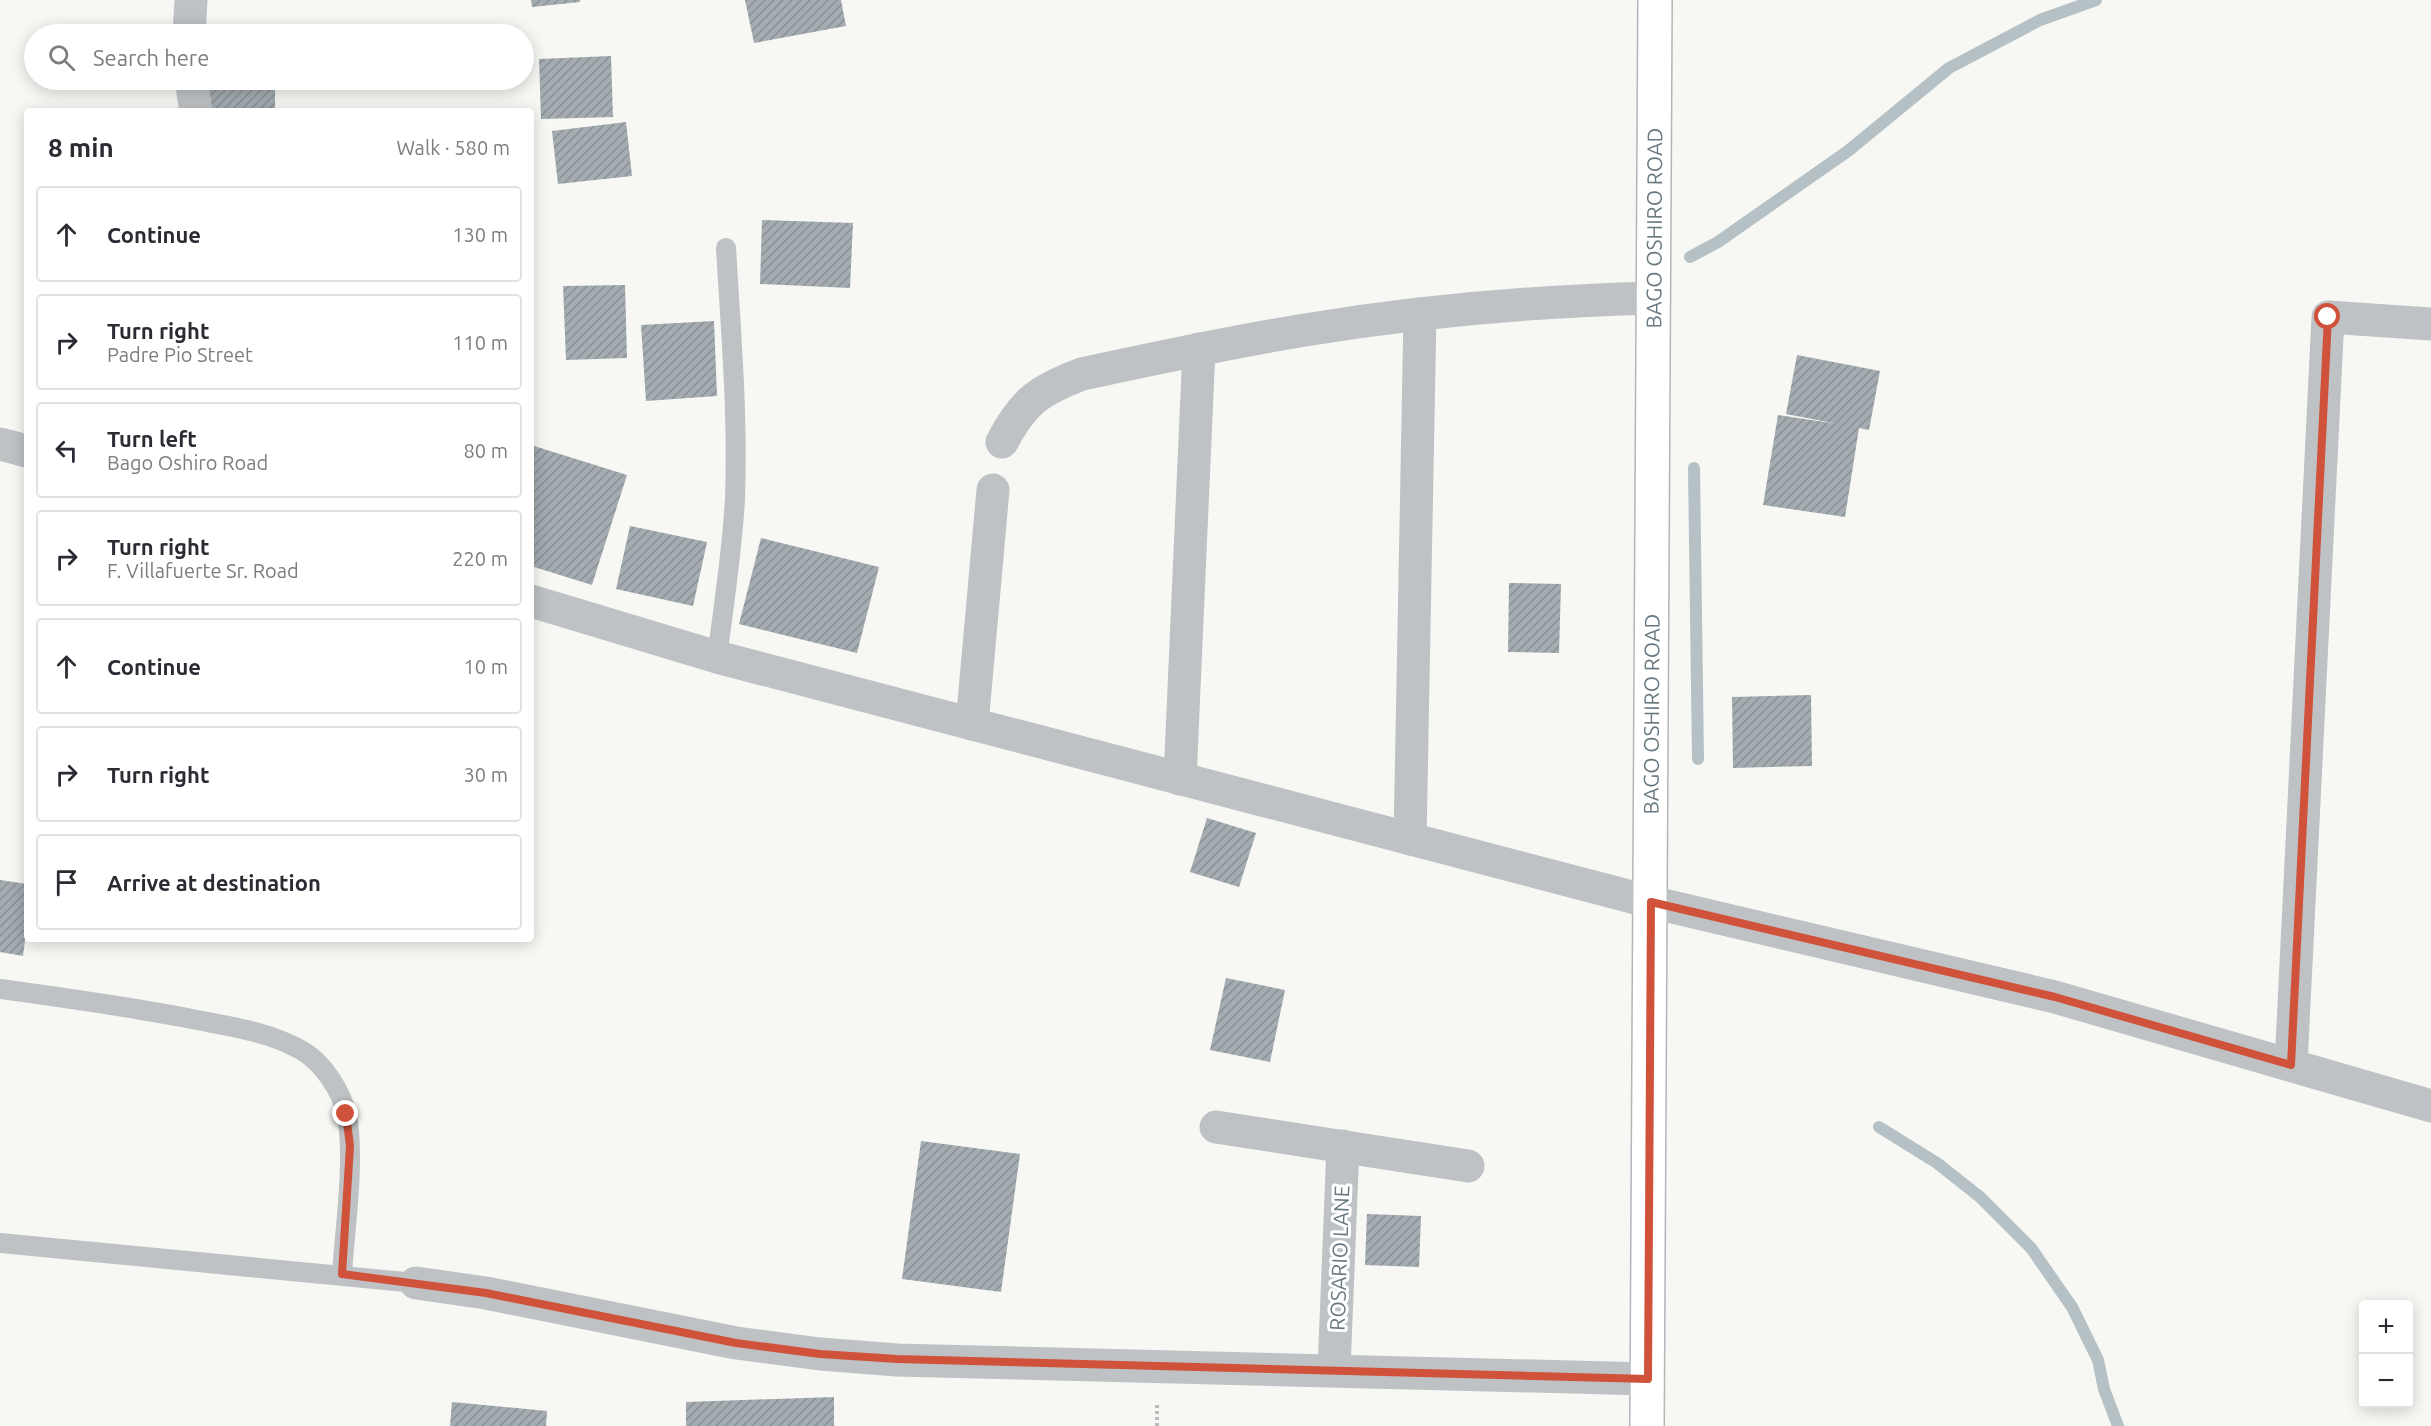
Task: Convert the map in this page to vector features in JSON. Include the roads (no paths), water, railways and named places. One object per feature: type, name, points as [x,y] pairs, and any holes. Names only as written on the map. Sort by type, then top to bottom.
[{"type":"street","points":[[190,24],[191,0]]},
{"type":"street","name":"BAGO OSHIRO ROAD","points":[[1647,1426],[1655,0]]},
{"type":"street","points":[[193,90],[196,108]]},
{"type":"street","points":[[1002,442],[1014,418],[1034,397],[1055,384],[1082,374],[1199,349],[1306,330],[1420,314],[1538,304],[1653,298]]},
{"type":"street","points":[[1410,839],[1420,314]]},
{"type":"street","points":[[2291,1065],[2328,317],[2431,324]]},
{"type":"street","points":[[1180,779],[1199,349]]},
{"type":"street","points":[[0,444],[24,450]]},
{"type":"street","points":[[972,724],[993,490]]},
{"type":"street","points":[[534,603],[717,657],[1651,902],[2055,997],[2431,1106]]},
{"type":"street","points":[[1216,1127],[1468,1166]]},
{"type":"street","name":"ROSARIO LANE","points":[[1334,1370],[1343,1146]]},
{"type":"street","points":[[416,1282],[486,1293],[736,1343],[820,1354],[897,1359],[1648,1379]]},
{"type":"lane","points":[[717,657],[735,500],[736,426],[726,248]]},
{"type":"lane","points":[[0,989],[175,1015],[252,1030],[303,1051],[335,1085],[346,1114],[350,1146],[342,1274]]},
{"type":"lane","points":[[0,1243],[416,1282]]},
{"type":"waterway","points":[[1690,257],[1718,242],[1848,151],[1949,68],[2040,20],[2096,0]]},
{"type":"waterway","points":[[1694,468],[1698,759]]},
{"type":"waterway","points":[[1879,1127],[1937,1163],[1980,1197],[2031,1248],[2072,1307],[2098,1360],[2104,1389],[2118,1426]]}]
